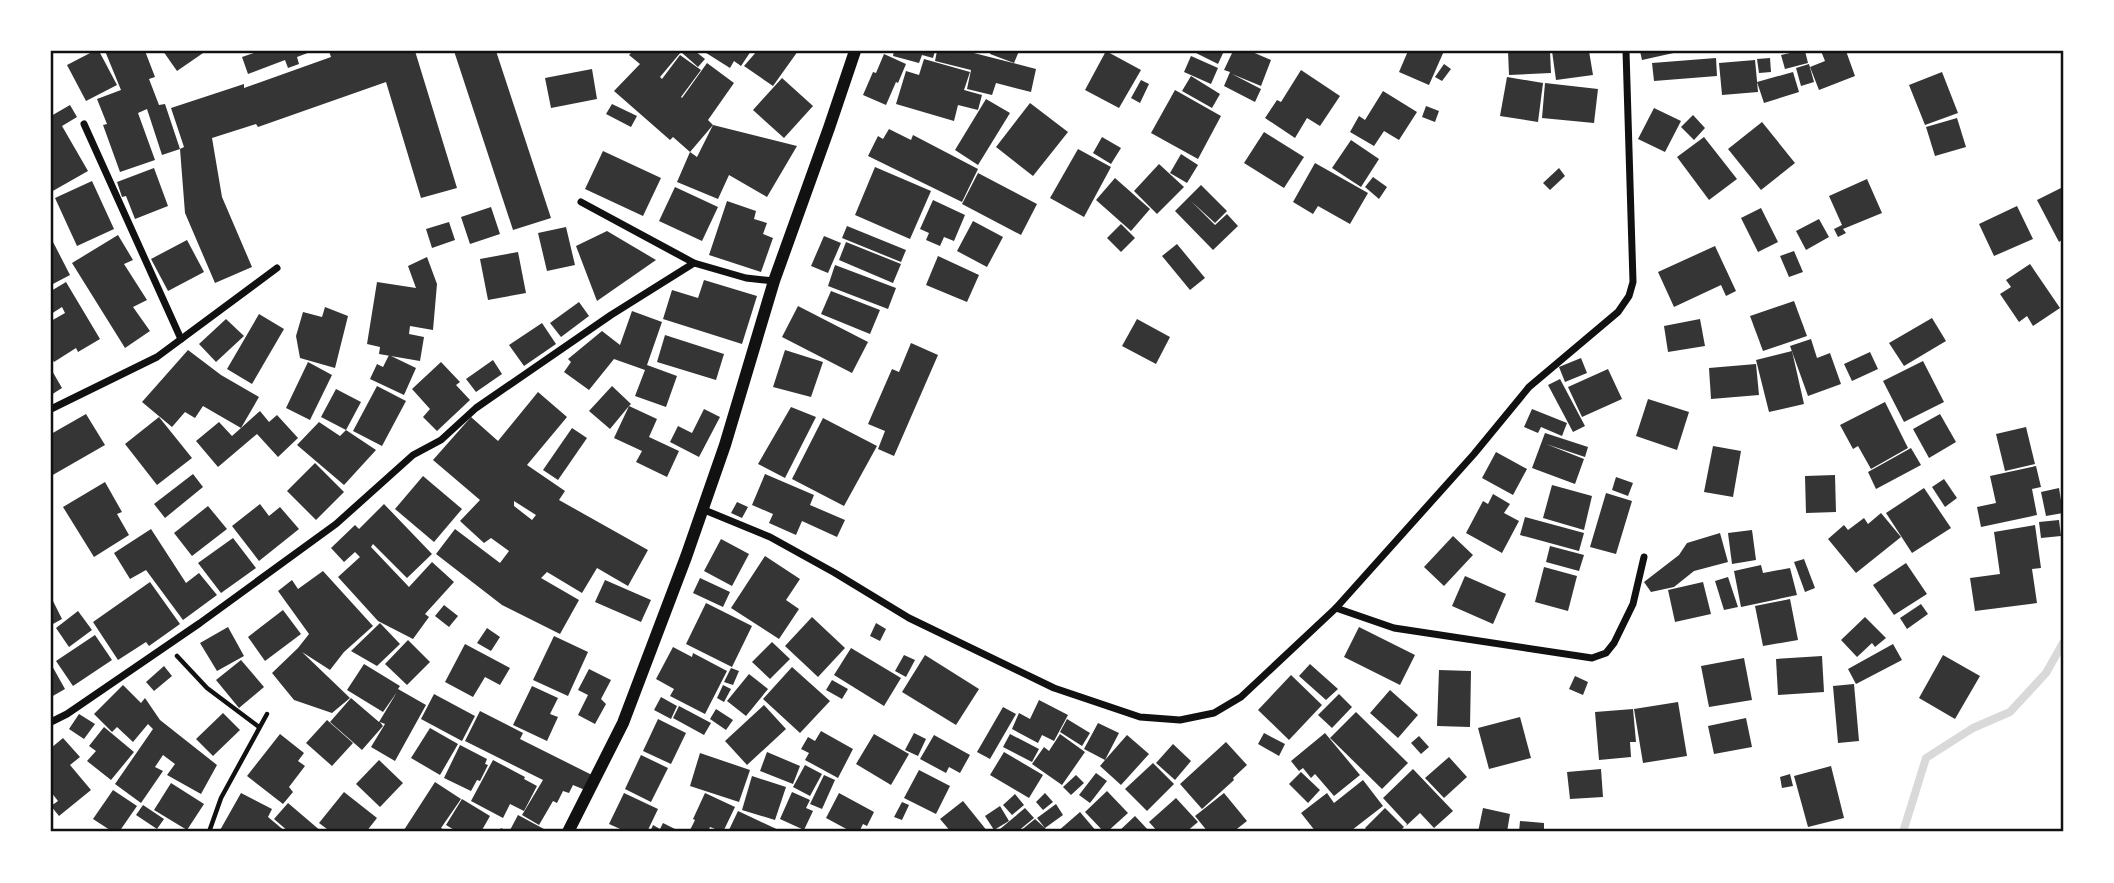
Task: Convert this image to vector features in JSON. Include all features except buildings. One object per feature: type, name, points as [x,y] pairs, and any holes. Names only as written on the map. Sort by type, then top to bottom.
[{"type":"street","points":[[568,832],[623,723],[702,509],[725,445],[774,281],[855,51]]},
{"type":"street","points":[[702,509],[770,537],[909,618],[1054,688],[1140,717],[1180,720],[1214,713],[1241,697],[1336,608],[1474,454],[1529,387],[1618,312],[1629,296],[1633,282],[1626,51]]},
{"type":"street","points":[[83,124],[181,339]]},
{"type":"street","points":[[581,202],[694,263],[746,278],[774,281]]},
{"type":"street","points":[[51,722],[67,714],[167,645],[336,524],[413,454],[441,440],[476,408],[611,314],[694,263]]},
{"type":"street","points":[[51,409],[157,357],[277,268]]},
{"type":"street","points":[[1336,608],[1394,628],[1592,658],[1606,653],[1614,643],[1633,604],[1644,558]]},
{"type":"path","points":[[167,645],[206,688],[259,727]]},
{"type":"path","points":[[209,832],[221,798],[267,714]]},
{"type":"waterway","points":[[1903,832],[1926,758],[1973,728],[2010,712],[2046,673],[2063,643]]}]
